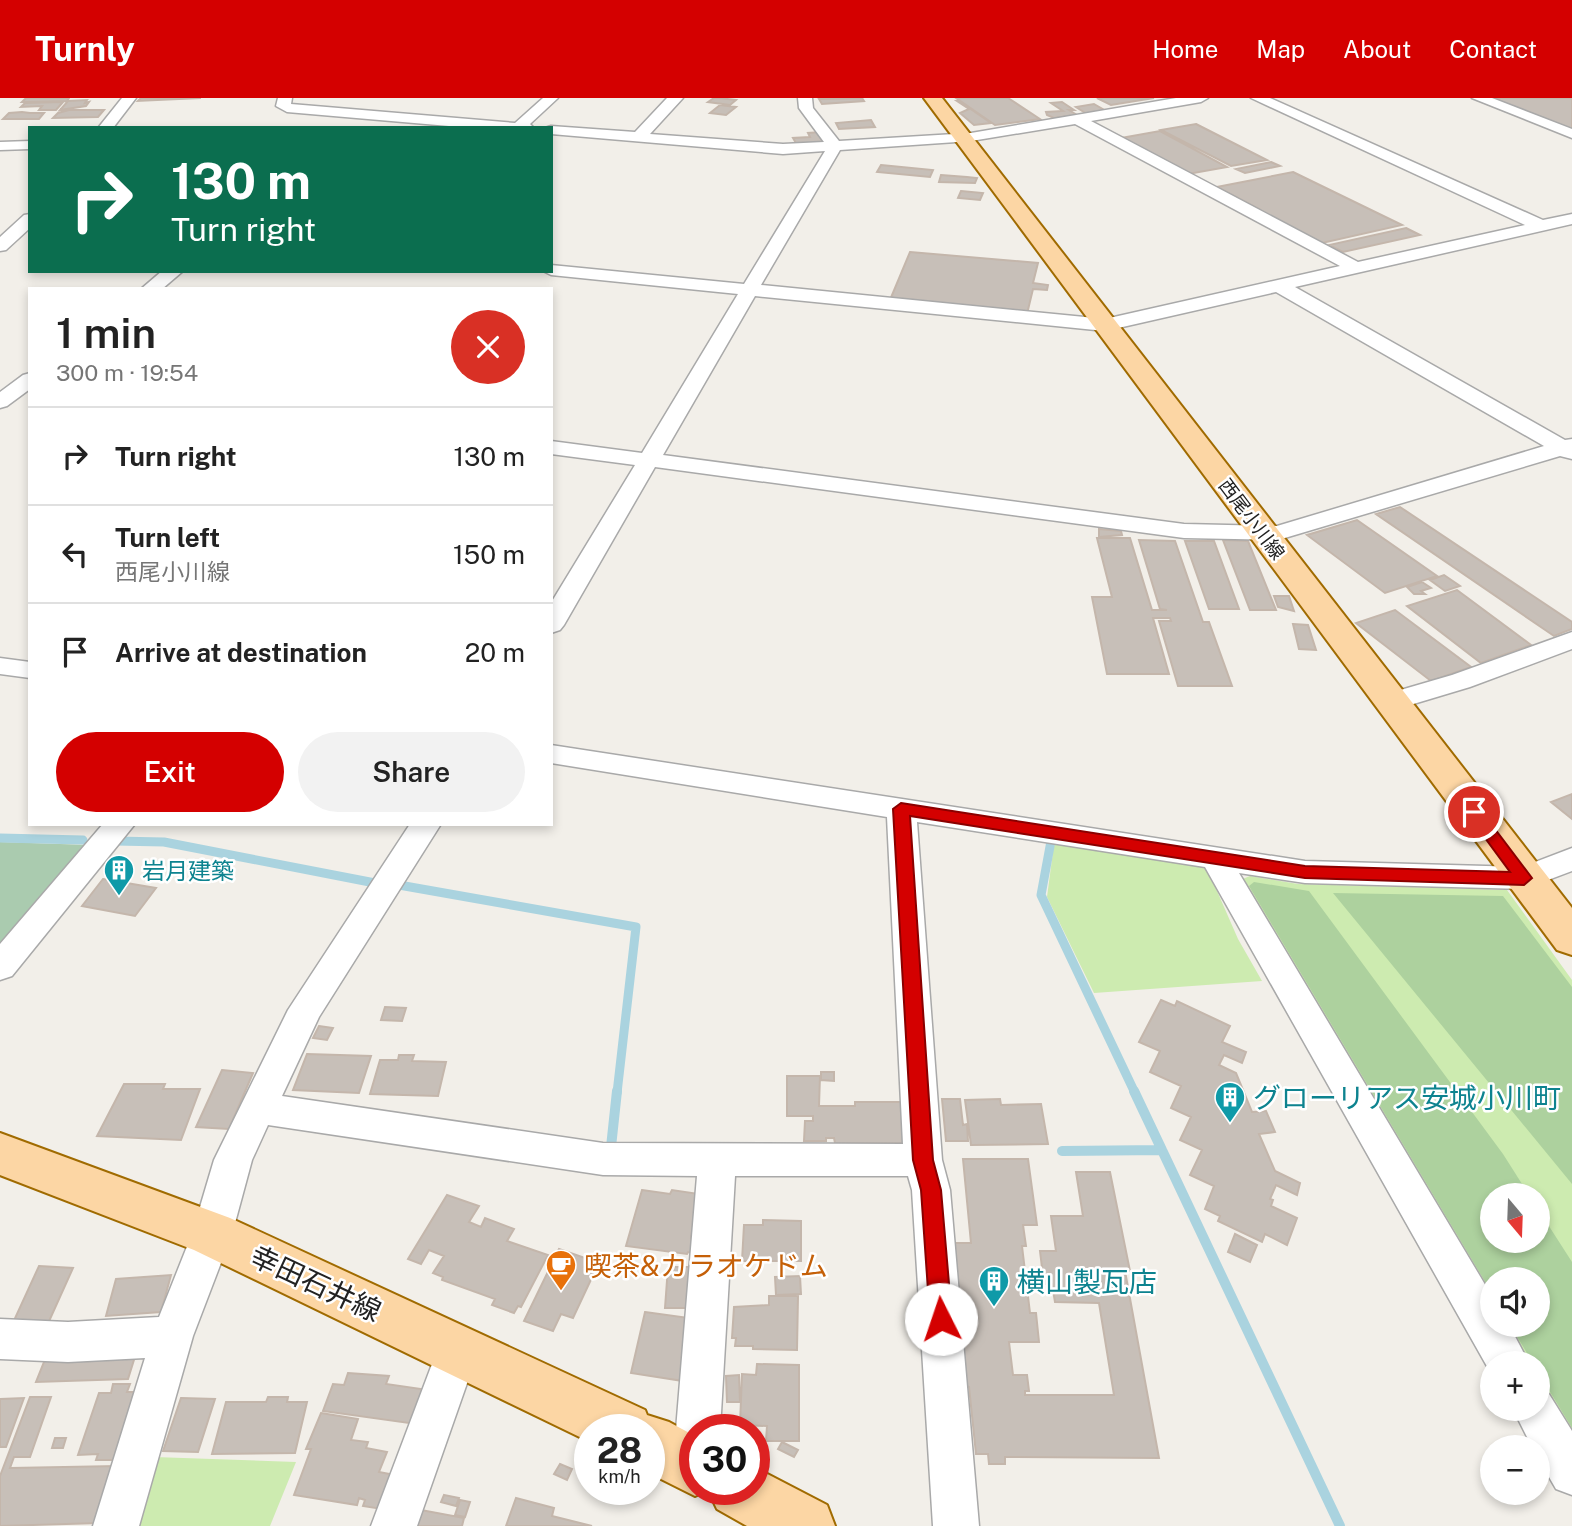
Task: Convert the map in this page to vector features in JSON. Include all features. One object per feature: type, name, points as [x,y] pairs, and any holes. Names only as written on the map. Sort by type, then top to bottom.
[{"type":"main road","name":"西尾小川線","points":[[933,98],[1572,939]]},
{"type":"main road","name":"幸田石井線","points":[[0,1154],[212,1234],[592,1414]]},
{"type":"street","points":[[107,126],[128,98]]},
{"type":"street","points":[[285,98],[283,106],[287,108],[506,126]]},
{"type":"street","points":[[520,126],[551,98]]},
{"type":"street","points":[[639,137],[662,109],[676,98]]},
{"type":"street","points":[[805,98],[806,108],[835,146]]},
{"type":"street","points":[[553,130],[773,148],[835,146],[963,138],[1201,98]]},
{"type":"street","points":[[1258,98],[1542,226]]},
{"type":"street","points":[[1479,98],[1572,134]]},
{"type":"street","points":[[366,126],[394,104]]},
{"type":"street","points":[[1077,119],[1356,268]]},
{"type":"street","points":[[0,146],[28,145]]},
{"type":"street","points":[[553,622],[835,146]]},
{"type":"street","points":[[11,216],[28,219]]},
{"type":"street","points":[[553,270],[1105,325],[1572,219]]},
{"type":"street","points":[[0,246],[28,221]]},
{"type":"street","points":[[153,287],[171,273]]},
{"type":"street","points":[[1280,286],[1568,449]]},
{"type":"street","points":[[0,379],[28,381]]},
{"type":"street","points":[[0,402],[28,382]]},
{"type":"street","points":[[553,447],[1184,531],[1264,533],[1278,533],[1568,449]]},
{"type":"street","points":[[1390,702],[1461,681],[1572,640]]},
{"type":"street","points":[[0,666],[28,670]]},
{"type":"street","points":[[553,754],[1305,872],[1524,878],[1572,859]]},
{"type":"street","points":[[901,809],[923,1160],[931,1190],[956,1526]]},
{"type":"street","points":[[1,965],[118,826]]},
{"type":"street","points":[[116,1526],[172,1336],[212,1234],[233,1160],[305,1010],[425,826]]},
{"type":"street","points":[[1215,857],[1262,943],[1501,1351]]},
{"type":"street","points":[[259,1108],[603,1159],[923,1160]]},
{"type":"street","points":[[689,1414],[717,1160]]},
{"type":"street","points":[[0,1339],[68,1342],[172,1336]]},
{"type":"street","points":[[394,1526],[458,1349]]},
{"type":"street","points":[[1541,1421],[1572,1473]]},
{"type":"green space","points":[[0,842],[90,845],[0,954]]},
{"type":"green space","points":[[1054,844],[1207,868],[1238,939],[1262,981],[1094,993],[1047,897]]},
{"type":"green space","points":[[1250,876],[1298,884],[1507,890],[1572,980],[1572,1442],[1550,1405],[1550,1351],[1519,1351],[1510,1337],[1550,1337],[1550,1267],[1480,1267],[1480,1286],[1240,880]]},
{"type":"green space","points":[[1254,882],[1309,891],[1503,1154],[1521,1183],[1480,1183],[1480,1253],[1550,1253],[1550,1228],[1572,1262],[1572,1428],[1550,1392],[1550,1351],[1526,1351],[1517,1337],[1550,1337],[1550,1267],[1480,1267],[1480,1273],[1249,886]]},
{"type":"green space","points":[[1333,893],[1503,896],[1572,987],[1572,1184]]},
{"type":"green space","points":[[154,1457],[296,1462],[270,1526],[133,1526]]},
{"type":"building","points":[[26,98],[69,98],[67,101],[22,102]]},
{"type":"building","points":[[141,98],[201,98],[138,101]]},
{"type":"building","points":[[714,98],[736,100],[730,105],[708,102]]},
{"type":"building","points":[[862,98],[864,101],[822,104],[819,99]]},
{"type":"building","points":[[956,98],[1008,98],[1040,119],[995,125]]},
{"type":"building","points":[[1097,98],[1154,98],[1111,105]]},
{"type":"building","points":[[1491,98],[1572,98],[1572,129]]},
{"type":"building","points":[[87,100],[85,103],[89,102],[86,106],[60,110],[68,101]]},
{"type":"building","points":[[957,101],[991,123],[974,125],[960,113],[969,109]]},
{"type":"building","points":[[63,102],[56,110],[39,110],[42,106],[21,107],[25,103]]},
{"type":"building","points":[[1062,102],[1077,115],[1054,118],[1047,115],[1046,112],[1063,111],[1051,103]]},
{"type":"building","points":[[1094,104],[1106,111],[1087,114],[1076,107]]},
{"type":"building","points":[[720,105],[736,107],[726,115],[710,113]]},
{"type":"building","points":[[69,110],[104,110],[98,117],[53,118],[58,113]]},
{"type":"building","points":[[9,113],[44,113],[39,119],[3,119]]},
{"type":"building","points":[[871,120],[875,127],[839,129],[836,123]]},
{"type":"building","points":[[1196,124],[1267,160],[1231,166],[1161,130]]},
{"type":"building","points":[[1160,131],[1227,167],[1188,174],[1121,138]]},
{"type":"building","points":[[822,132],[827,143],[797,145],[793,138],[810,137],[808,133]]},
{"type":"building","points":[[1271,162],[1280,166],[1245,173],[1236,169]]},
{"type":"building","points":[[881,165],[933,170],[930,177],[877,172]]},
{"type":"building","points":[[1293,172],[1402,225],[1322,243],[1217,187]]},
{"type":"building","points":[[941,175],[977,178],[975,183],[939,182]]},
{"type":"building","points":[[961,191],[983,193],[980,200],[958,198]]},
{"type":"building","points":[[1406,228],[1420,235],[1343,252],[1329,245]]},
{"type":"building","points":[[910,252],[1038,263],[1033,283],[1048,285],[1047,290],[1033,289],[1027,314],[890,300]]},
{"type":"building","points":[[1400,507],[1572,622],[1572,629],[1554,636],[1376,514]]},
{"type":"building","points":[[1357,520],[1437,576],[1385,593],[1307,535]]},
{"type":"building","points":[[1099,529],[1121,531],[1122,535],[1099,537]]},
{"type":"building","points":[[1097,538],[1130,538],[1152,610],[1167,610],[1160,609],[1139,540],[1175,541],[1203,622],[1209,622],[1232,686],[1178,686],[1159,621],[1171,621],[1170,618],[1153,618],[1169,674],[1107,674],[1092,597],[1112,597]]},
{"type":"building","points":[[1223,540],[1248,541],[1276,610],[1250,610]]},
{"type":"building","points":[[1185,541],[1214,541],[1239,609],[1209,609]]},
{"type":"building","points":[[1444,575],[1460,586],[1445,591],[1430,580]]},
{"type":"building","points":[[1422,582],[1431,588],[1421,591],[1425,594],[1414,594],[1407,587]]},
{"type":"building","points":[[1457,590],[1531,645],[1481,663],[1407,606]]},
{"type":"building","points":[[1274,596],[1289,596],[1294,611],[1278,607]]},
{"type":"building","points":[[1395,610],[1471,667],[1431,681],[1356,623]]},
{"type":"building","points":[[1293,624],[1308,625],[1316,650],[1299,649]]},
{"type":"building","points":[[1572,794],[1572,819],[1551,802]]},
{"type":"building","name":"岩月建築","points":[[103,879],[156,888],[135,916],[82,906]]},
{"type":"building","name":"グローリアス安城小川町","points":[[1161,1000],[1175,1006],[1177,1001],[1230,1026],[1222,1042],[1246,1052],[1242,1063],[1224,1055],[1219,1065],[1236,1073],[1252,1112],[1266,1111],[1275,1132],[1259,1134],[1275,1171],[1300,1183],[1297,1195],[1276,1185],[1270,1199],[1273,1200],[1271,1206],[1297,1218],[1287,1245],[1265,1234],[1262,1242],[1218,1221],[1220,1216],[1205,1209],[1214,1186],[1190,1175],[1202,1150],[1180,1140],[1191,1117],[1171,1108],[1181,1086],[1150,1072],[1160,1051],[1139,1042]]},
{"type":"building","points":[[385,1007],[406,1008],[402,1021],[381,1020]]},
{"type":"building","points":[[319,1026],[333,1028],[327,1040],[313,1038]]},
{"type":"building","points":[[307,1054],[371,1056],[359,1093],[293,1090]]},
{"type":"building","points":[[399,1055],[414,1055],[412,1061],[446,1062],[438,1096],[370,1094],[380,1060],[398,1060]]},
{"type":"building","points":[[222,1070],[253,1073],[229,1129],[196,1127]]},
{"type":"building","points":[[821,1072],[834,1072],[834,1081],[821,1080]]},
{"type":"building","points":[[787,1076],[820,1076],[819,1106],[855,1106],[855,1102],[903,1102],[906,1143],[835,1143],[834,1138],[826,1138],[826,1141],[804,1141],[805,1121],[813,1121],[813,1116],[787,1116]]},
{"type":"building","points":[[124,1084],[165,1084],[163,1089],[200,1089],[181,1140],[97,1136]]},
{"type":"building","points":[[942,1099],[960,1099],[963,1125],[967,1124],[968,1141],[946,1141]]},
{"type":"building","points":[[1000,1099],[1001,1105],[1041,1104],[1048,1144],[971,1145],[965,1100]]},
{"type":"building","name":"横山製瓦店","points":[[963,1159],[1028,1159],[1037,1225],[1023,1225],[1026,1246],[1022,1246],[1030,1313],[1036,1313],[1039,1342],[1009,1342],[1013,1375],[1027,1375],[1029,1391],[1025,1391],[1025,1395],[1114,1395],[1099,1303],[1055,1302],[1052,1284],[1044,1284],[1040,1251],[1056,1251],[1051,1216],[1083,1216],[1076,1172],[1110,1172],[1130,1271],[1125,1271],[1159,1458],[1005,1457],[1005,1464],[989,1464],[988,1454],[976,1454],[969,1387],[966,1386],[953,1243],[971,1243]]},
{"type":"building","points":[[642,1190],[670,1194],[672,1190],[699,1194],[691,1238],[697,1239],[694,1253],[626,1246]]},
{"type":"building","points":[[447,1195],[479,1206],[469,1222],[481,1227],[485,1218],[514,1229],[507,1241],[548,1255],[521,1307],[518,1306],[514,1313],[492,1305],[495,1299],[442,1280],[443,1277],[433,1273],[444,1256],[429,1250],[421,1264],[408,1259]]},
{"type":"building","points":[[763,1220],[801,1221],[801,1261],[742,1261],[744,1225],[763,1225]]},
{"type":"building","points":[[1235,1234],[1257,1245],[1250,1262],[1228,1252]]},
{"type":"building","name":"喫茶&カラオケドム","points":[[559,1249],[588,1259],[584,1267],[595,1271],[573,1318],[561,1314],[553,1331],[524,1321]]},
{"type":"building","points":[[39,1266],[73,1268],[46,1328],[11,1327]]},
{"type":"building","points":[[668,1267],[696,1267],[694,1308],[665,1308]]},
{"type":"building","points":[[171,1275],[161,1312],[106,1316],[116,1279]]},
{"type":"building","points":[[800,1276],[801,1294],[776,1295],[775,1277]]},
{"type":"building","points":[[769,1296],[798,1296],[797,1350],[735,1346],[736,1338],[732,1338],[734,1307],[769,1305]]},
{"type":"building","points":[[645,1312],[689,1318],[683,1348],[690,1349],[683,1381],[631,1373]]},
{"type":"building","points":[[138,1347],[128,1379],[36,1382],[48,1352]]},
{"type":"building","points":[[757,1364],[799,1365],[799,1441],[770,1441],[770,1414],[740,1414],[742,1374],[756,1375]]},
{"type":"building","points":[[348,1373],[389,1376],[386,1384],[428,1390],[416,1424],[323,1411],[333,1384],[344,1385]]},
{"type":"building","points":[[739,1375],[740,1402],[727,1402],[726,1376]]},
{"type":"building","points":[[113,1384],[130,1384],[127,1392],[144,1392],[124,1460],[96,1460],[98,1454],[78,1455],[99,1393],[111,1393]]},
{"type":"building","points":[[30,1397],[51,1397],[30,1457],[14,1457],[10,1468],[117,1466],[99,1523],[0,1526],[0,1476]]},
{"type":"building","points":[[268,1397],[288,1397],[287,1402],[307,1402],[295,1453],[212,1454],[226,1402],[266,1402]]},
{"type":"building","points":[[24,1398],[6,1447],[0,1447],[0,1399]]},
{"type":"building","points":[[181,1398],[215,1399],[198,1452],[163,1451]]},
{"type":"building","points":[[321,1413],[358,1419],[351,1440],[368,1442],[366,1448],[387,1452],[379,1472],[400,1476],[388,1510],[363,1506],[365,1500],[359,1498],[357,1505],[294,1495],[311,1449],[306,1449]]},
{"type":"building","points":[[55,1438],[66,1438],[63,1448],[52,1448]]},
{"type":"building","points":[[782,1442],[798,1450],[794,1457],[778,1449]]},
{"type":"building","points":[[560,1464],[572,1469],[567,1480],[554,1474]]},
{"type":"building","points":[[444,1495],[459,1498],[456,1506],[441,1502]]},
{"type":"building","points":[[516,1498],[554,1508],[552,1516],[592,1526],[506,1526]]},
{"type":"building","points":[[460,1500],[470,1502],[465,1517],[455,1515]]},
{"type":"building","points":[[421,1510],[464,1518],[462,1526],[415,1526]]},
{"type":"waterway","points":[[0,838],[83,840]]},
{"type":"waterway","points":[[115,841],[164,842],[375,883]]},
{"type":"waterway","points":[[1051,841],[1041,895],[1135,1093]]},
{"type":"waterway","points":[[399,885],[636,927],[617,1093]]},
{"type":"waterway","points":[[611,1147],[617,1091]]},
{"type":"waterway","points":[[1134,1091],[1162,1150]]},
{"type":"waterway","points":[[1062,1151],[1162,1150]]},
{"type":"waterway","points":[[1162,1150],[1340,1526]]},
{"type":"place","name":"岩月建築","points":[[119,897]]},
{"type":"place","name":"グローリアス安城小川町","points":[[1230,1124]]},
{"type":"place","name":"喫茶&カラオケドム","points":[[561,1292]]},
{"type":"place","name":"横山製瓦店","points":[[994,1308]]},
{"type":"route","points":[[941,1319],[931,1190],[923,1160],[901,809],[1305,872],[1524,878],[1474,812]]}]
